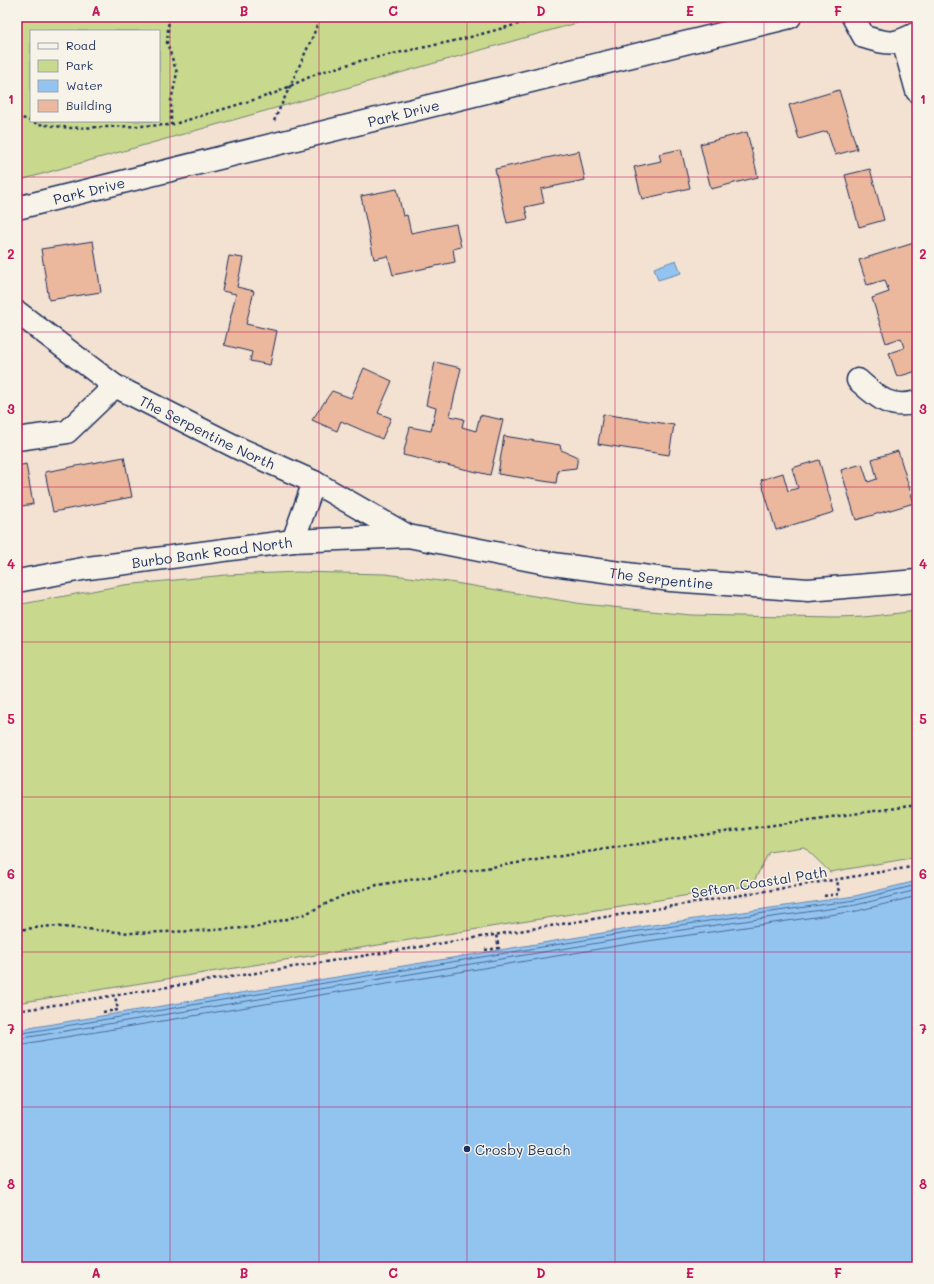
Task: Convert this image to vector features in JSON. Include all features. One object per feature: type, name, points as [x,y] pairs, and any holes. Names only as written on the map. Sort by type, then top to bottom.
[{"type":"street","name":"Park Drive","points":[[17,208],[790,17]]},
{"type":"street","points":[[852,17],[864,37],[890,44],[910,37],[917,91]]},
{"type":"street","name":"The Serpentine North","points":[[17,312],[115,386],[240,449],[314,482],[408,536]]},
{"type":"street","points":[[858,380],[880,400],[905,405],[917,402]]},
{"type":"street","points":[[17,439],[67,432],[115,386]]},
{"type":"street","points":[[293,541],[314,482]]},
{"type":"street","name":"Burbo Bank Road North","points":[[17,581],[88,568],[293,541],[408,536]]},
{"type":"street","name":"The Serpentine","points":[[408,536],[546,564],[671,580],[808,590],[917,581]]},
{"type":"path","points":[[169,17],[167,43],[177,73],[171,101],[171,125]]},
{"type":"path","points":[[263,147],[292,85],[320,17]]},
{"type":"path","points":[[33,122],[71,128],[171,125],[272,94],[318,73],[412,48],[463,39],[544,17]]},
{"type":"path","points":[[17,116],[30,121]]},
{"type":"path","points":[[17,930],[51,926],[130,933],[199,931],[258,927],[305,914],[342,896],[377,885],[638,844],[917,806]]},
{"type":"path","name":"Sefton Coastal Path","points":[[17,1011],[753,894],[917,866]]},
{"type":"path","points":[[824,896],[839,894],[837,879]]},
{"type":"path","points":[[485,950],[499,948],[496,934]]},
{"type":"path","points":[[103,1012],[118,1010],[115,996]]},
{"type":"green space","points":[[17,17],[598,17],[17,181]]},
{"type":"green space","points":[[298,572],[385,574],[449,582],[583,604],[690,615],[836,618],[864,617],[917,611],[917,857],[830,872],[804,847],[769,852],[752,885],[17,1003],[17,605],[124,585],[226,575]]},
{"type":"water","points":[[676,260],[681,273],[658,280],[654,268]]},
{"type":"water","name":"Crosby Beach","points":[[917,881],[917,1267],[17,1267],[17,1030],[639,927],[855,896]]},
{"type":"building","points":[[839,90],[857,149],[835,155],[827,131],[799,139],[789,105]]},
{"type":"building","points":[[747,132],[758,177],[711,189],[700,144]]},
{"type":"building","points":[[681,149],[690,188],[642,199],[634,167],[661,161],[659,154]]},
{"type":"building","points":[[579,151],[585,180],[541,189],[544,203],[525,207],[528,219],[507,223],[495,169]]},
{"type":"building","points":[[870,169],[884,220],[859,227],[845,175]]},
{"type":"building","points":[[397,189],[403,216],[407,215],[411,233],[456,224],[461,247],[453,249],[455,262],[393,275],[388,256],[374,259],[361,196]]},
{"type":"building","points":[[93,241],[101,292],[49,300],[41,249]]},
{"type":"building","points":[[914,243],[917,254],[917,371],[897,377],[889,353],[904,348],[901,338],[886,343],[872,298],[889,292],[885,280],[867,285],[859,260]]},
{"type":"building","points":[[229,256],[243,258],[237,287],[254,291],[246,324],[277,331],[270,365],[250,361],[252,352],[224,345],[236,294],[222,291]]},
{"type":"building","points":[[435,362],[461,368],[450,416],[464,419],[462,427],[476,431],[480,415],[503,420],[490,475],[403,455],[410,427],[431,431],[436,408],[426,405]]},
{"type":"building","points":[[364,368],[392,381],[378,413],[391,418],[382,439],[341,421],[337,431],[312,420],[332,391],[351,398]]},
{"type":"building","points":[[603,414],[674,425],[669,455],[598,444]]},
{"type":"building","points":[[504,436],[560,445],[561,450],[578,457],[576,468],[558,470],[556,483],[498,474]]},
{"type":"building","points":[[898,451],[914,503],[856,520],[841,470],[862,464],[868,482],[877,479],[872,459]]},
{"type":"building","points":[[124,457],[132,497],[53,512],[45,472]]},
{"type":"building","points":[[819,460],[834,512],[776,530],[761,480],[783,473],[788,491],[798,488],[792,468]]},
{"type":"building","points":[[26,464],[33,504],[17,507],[17,466]]},
{"type":"place","name":"Crosby Beach","points":[[467,1149]]}]
